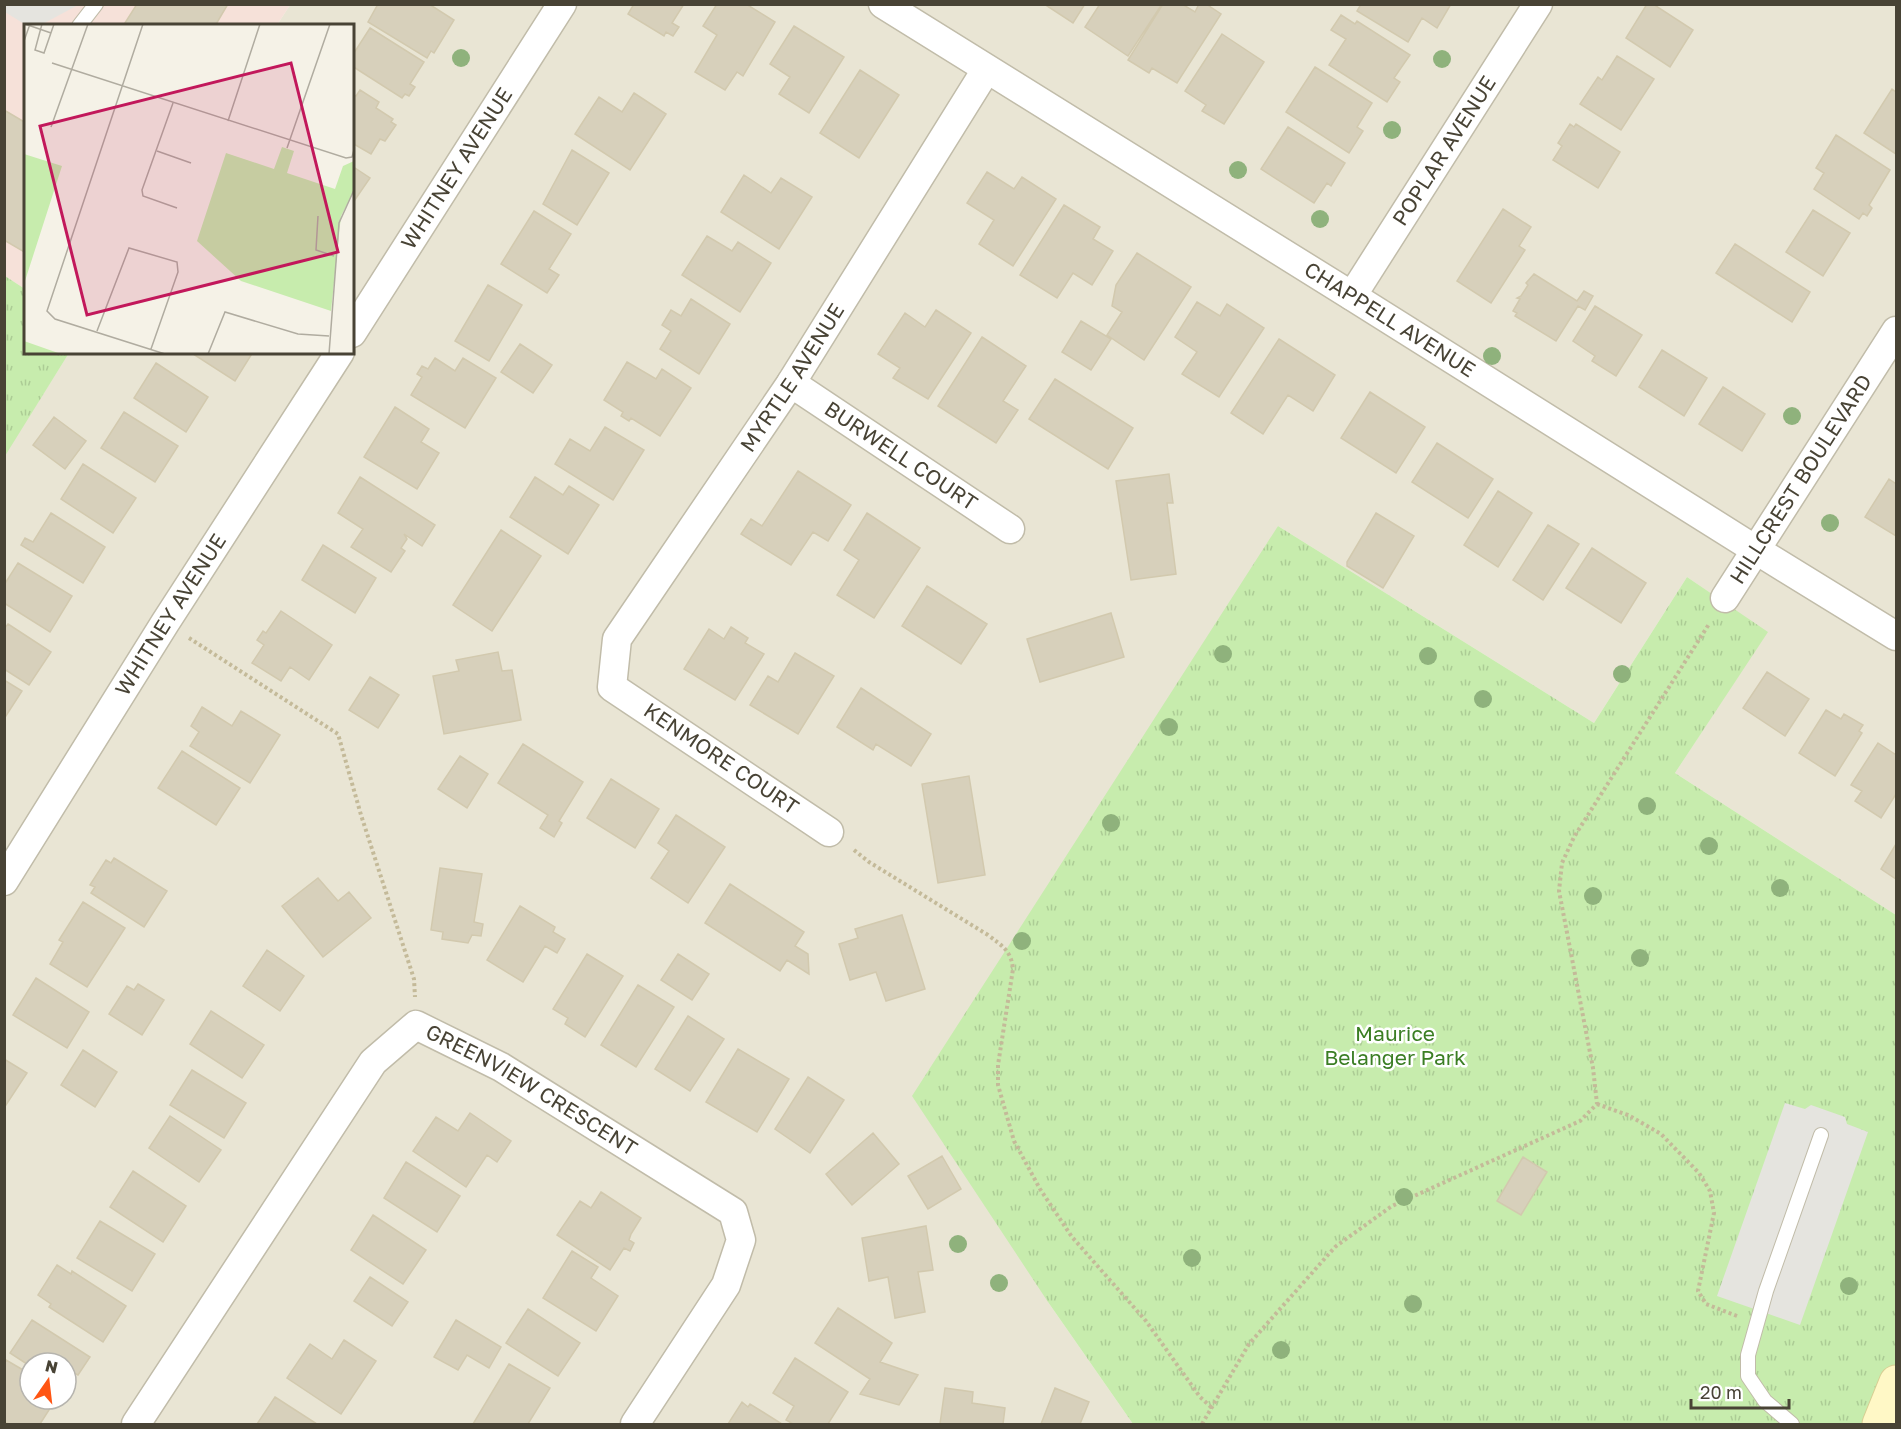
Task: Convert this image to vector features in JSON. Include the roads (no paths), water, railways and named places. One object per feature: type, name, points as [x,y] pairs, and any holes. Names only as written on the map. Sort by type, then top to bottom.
[{"type":"main road","points":[[1879,1425],[1896,1382]]},
{"type":"street","name":"WHITNEY AVENUE","points":[[354,330],[562,4]]},
{"type":"street","name":"CHAPPELL AVENUE","points":[[883,4],[1896,636]]},
{"type":"street","name":"POPLAR AVENUE","points":[[1352,296],[1538,4]]},
{"type":"street","name":"MYRTLE AVENUE","points":[[612,687],[617,639],[791,383],[986,70]]},
{"type":"street","name":"HILLCREST BOULEVARD","points":[[1725,598],[1896,331]]},
{"type":"street","name":"WHITNEY AVENUE","points":[[4,882],[165,623],[339,354]]},
{"type":"street","name":"BURWELL COURT","points":[[791,383],[1010,529]]},
{"type":"street","name":"KENMORE COURT","points":[[612,687],[829,832]]},
{"type":"street","name":"GREENVIEW CRESCENT","points":[[136,1425],[373,1062],[416,1025],[501,1067],[733,1212],[741,1240],[726,1285],[636,1425]]},
{"type":"lane","points":[[81,24],[96,4]]},
{"type":"lane","points":[[1792,1425],[1765,1401],[1748,1376],[1748,1355],[1770,1280],[1821,1135]]},
{"type":"park label","name":"Maurice Belanger Park","points":[[1395,1046]]}]
